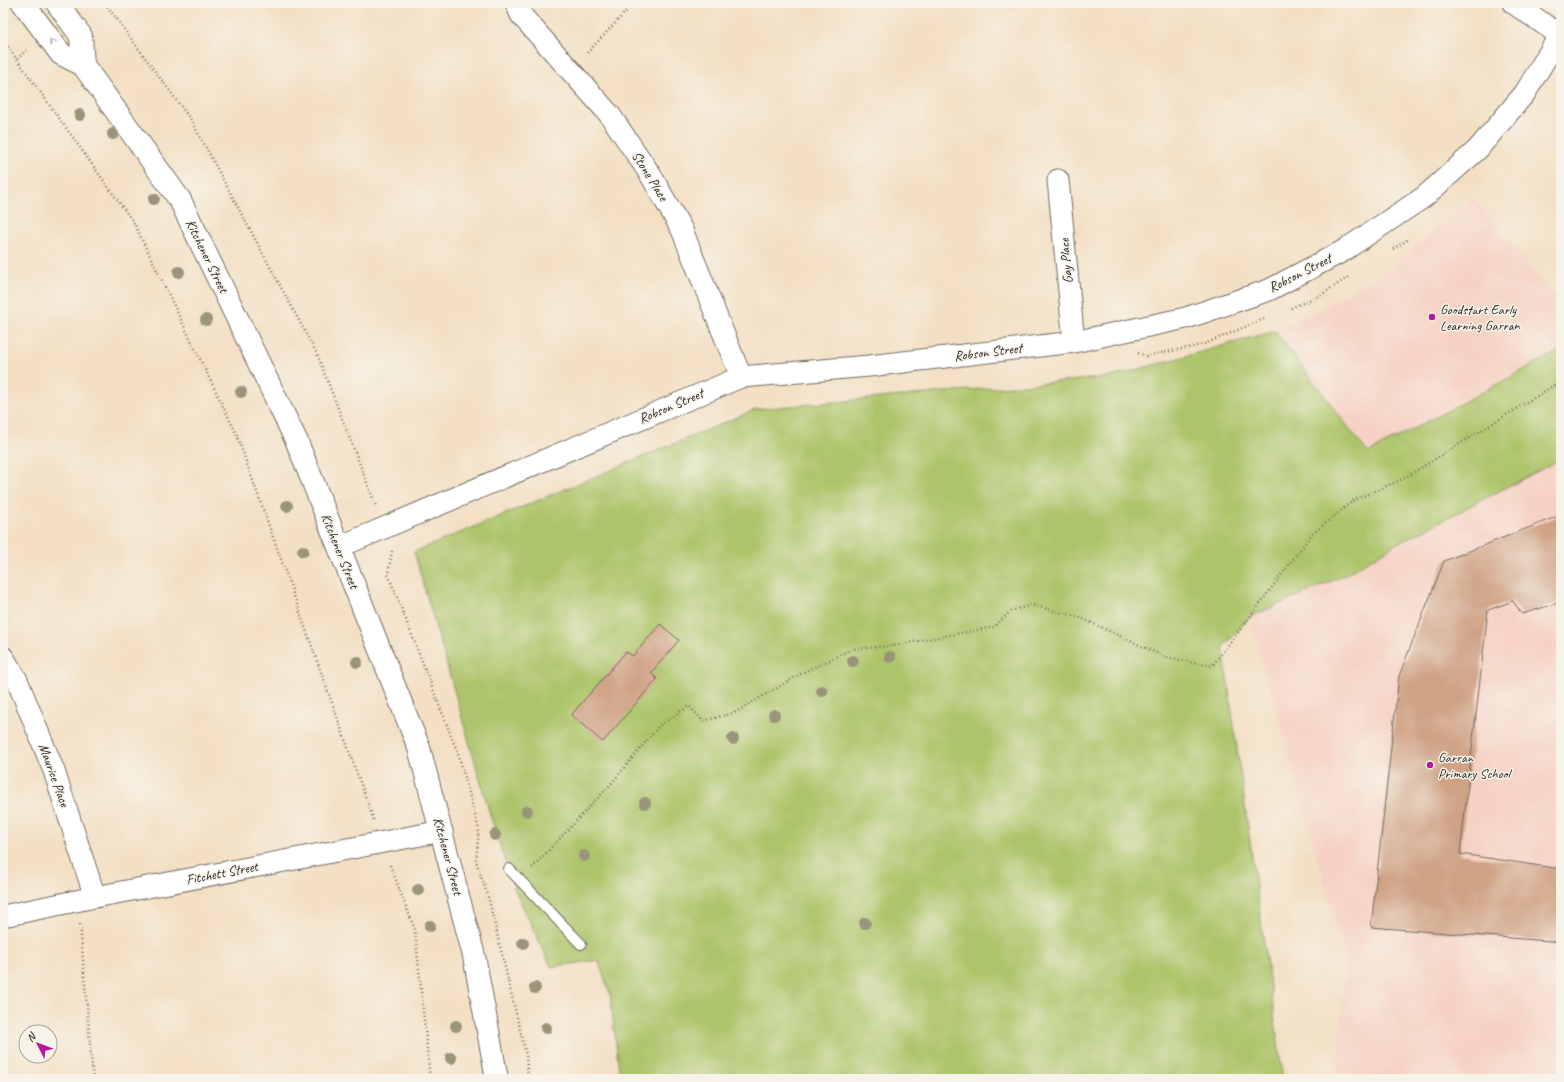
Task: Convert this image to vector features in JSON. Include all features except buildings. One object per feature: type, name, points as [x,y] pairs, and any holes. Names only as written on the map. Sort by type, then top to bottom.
[{"type":"street","name":"Kitchener Street","points":[[24,3],[61,54],[83,65],[180,200],[297,442],[419,748],[474,956],[497,1079]]},
{"type":"street","points":[[57,3],[81,36],[83,65]]},
{"type":"street","name":"Stone Place","points":[[516,3],[521,15],[610,115],[650,174],[682,230],[741,377]]},
{"type":"street","points":[[1513,3],[1561,34]]},
{"type":"street","name":"Robson Street","points":[[339,547],[741,377],[869,366],[1074,342],[1186,318],[1269,290],[1343,251],[1424,197],[1478,148],[1524,92],[1561,34]]},
{"type":"street","name":"Gay Place","points":[[1058,180],[1074,342]]},
{"type":"street","name":"Maurice Place","points":[[3,657],[17,680],[54,771],[86,899]]},
{"type":"street","name":"Fitchett Street","points":[[3,916],[442,831]]},
{"type":"lane","points":[[508,869],[581,944]]},
{"type":"path","points":[[105,3],[191,120],[317,354],[392,548],[388,574],[459,756],[479,830],[476,861],[489,900],[526,1055],[528,1079]]},
{"type":"path","points":[[570,71],[634,3]]},
{"type":"path","points":[[3,40],[134,223],[236,433],[382,843],[415,930],[430,1079]]},
{"type":"path","points":[[520,881],[610,785],[660,725],[689,706],[703,721],[734,713],[804,672],[852,649],[892,646],[994,627],[1010,611],[1032,605],[1079,617],[1165,658],[1212,666],[1311,535],[1354,500],[1404,479],[1561,381]]},
{"type":"path","points":[[86,899],[93,1079]]},
{"type":"shaded area","name":"Goodstart Early Learning Garran","points":[[1473,198],[1561,302],[1561,350],[1368,453],[1275,331],[1331,303],[1384,273]]},
{"type":"shaded area","points":[[1561,459],[1561,1079],[1336,1079],[1346,960],[1250,617],[1393,546]]},
{"type":"green space","points":[[1275,331],[1368,453],[1561,350],[1561,459],[1393,546],[1343,576],[1250,617],[1223,647],[1283,1079],[620,1079],[610,994],[598,960],[551,967],[514,888],[492,821],[414,552],[757,409],[1111,377]]},
{"type":"place","name":"Goodstart Early Learning Garran","points":[[1432,317]]},
{"type":"place","name":"Garran Primary School","points":[[1430,765]]}]
